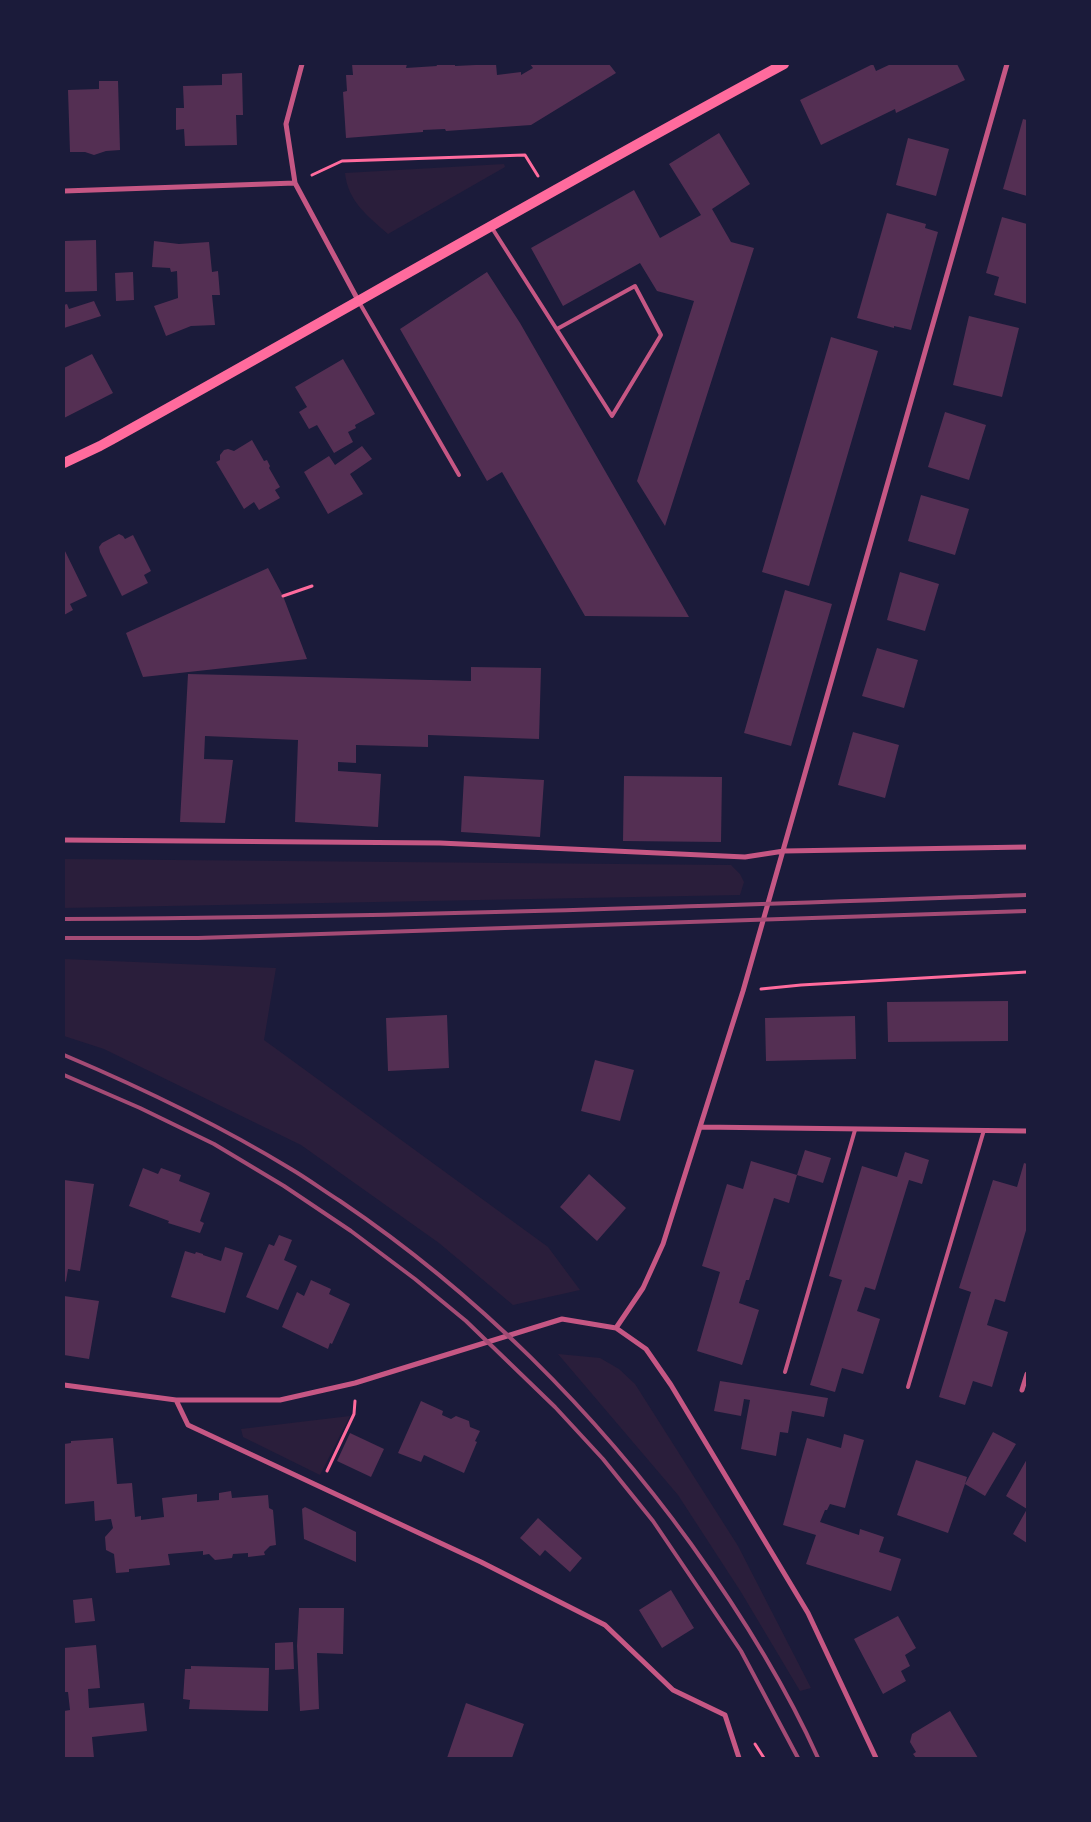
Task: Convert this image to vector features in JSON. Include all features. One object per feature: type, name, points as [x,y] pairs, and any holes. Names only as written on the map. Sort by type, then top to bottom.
[{"type":"main road","points":[[64,463],[100,446],[548,194],[784,64]]},
{"type":"street","points":[[302,64],[286,124],[295,183],[359,302]]},
{"type":"street","points":[[616,1328],[643,1288],[663,1244],[700,1127],[784,851],[1007,64]]},
{"type":"street","points":[[64,191],[295,183]]},
{"type":"street","points":[[64,840],[440,844],[745,857],[784,851],[1027,847]]},
{"type":"street","points":[[700,1127],[1027,1131]]},
{"type":"street","points":[[64,1385],[176,1400],[280,1400],[355,1383],[562,1319],[616,1328],[646,1349],[671,1385],[808,1613],[876,1758]]},
{"type":"street","points":[[1022,1390],[1027,1374]]},
{"type":"street","points":[[176,1400],[188,1425],[319,1488],[481,1562],[605,1625],[673,1690],[725,1715],[739,1758]]},
{"type":"lane","points":[[491,226],[612,416],[661,335],[635,286],[557,329]]},
{"type":"lane","points":[[359,302],[459,475]]},
{"type":"lane","points":[[785,1372],[854,1130]]},
{"type":"lane","points":[[908,1387],[984,1130]]},
{"type":"path","points":[[295,183],[342,161],[525,155],[548,194]]},
{"type":"path","points":[[283,596],[312,586]]},
{"type":"path","points":[[742,991],[801,985],[1027,972]]},
{"type":"path","points":[[319,1488],[354,1414]]},
{"type":"shaded area","points":[[504,164],[505,167],[388,234],[360,208],[350,192],[345,173]]},
{"type":"shaded area","points":[[64,859],[731,865],[740,874],[744,882],[740,895],[64,908]]},
{"type":"shaded area","points":[[64,959],[276,968],[264,1040],[548,1247],[580,1290],[513,1305],[439,1243],[301,1145],[104,1049],[64,1036]]},
{"type":"shaded area","points":[[558,1354],[600,1358],[619,1369],[635,1384],[738,1546],[811,1688],[800,1691],[741,1592],[678,1495]]},
{"type":"shaded area","points":[[350,1416],[320,1475],[243,1437],[241,1429]]},
{"type":"building","points":[[352,64],[407,64],[406,68],[437,66],[436,64],[455,64],[455,66],[496,64],[497,75],[521,72],[521,75],[533,68],[530,64],[609,64],[616,73],[531,125],[446,131],[445,129],[423,130],[423,132],[346,138],[343,92],[347,91],[346,75],[353,75]]},
{"type":"building","points":[[873,64],[876,71],[891,64],[957,64],[965,80],[896,113],[895,109],[821,145],[800,100]]},
{"type":"building","points":[[242,73],[243,115],[236,115],[237,145],[185,146],[184,129],[176,130],[176,108],[184,108],[183,86],[222,85],[222,74]]},
{"type":"building","points":[[99,81],[118,81],[120,150],[106,151],[94,155],[85,152],[70,152],[68,90],[99,89]]},
{"type":"building","points":[[1023,119],[1027,120],[1027,196],[1003,189]]},
{"type":"building","points":[[719,133],[750,184],[712,209],[731,242],[754,248],[665,526],[637,481],[694,301],[657,291],[640,263],[563,306],[531,248],[634,190],[660,238],[701,215],[669,164]]},
{"type":"building","points":[[908,138],[949,149],[936,196],[896,185]]},
{"type":"building","points":[[887,213],[926,224],[925,228],[938,232],[911,330],[894,326],[894,328],[857,318]]},
{"type":"building","points":[[1002,217],[1027,224],[1027,304],[994,295],[999,277],[986,273]]},
{"type":"building","points":[[96,240],[97,291],[64,292],[64,241]]},
{"type":"building","points":[[154,241],[179,244],[209,242],[212,272],[218,271],[220,295],[212,295],[215,325],[191,326],[166,336],[154,306],[178,298],[177,271],[171,272],[170,268],[152,267]]},
{"type":"building","points":[[133,272],[134,300],[116,301],[115,273]]},
{"type":"building","points":[[487,272],[520,323],[689,617],[585,616],[502,472],[487,481],[400,329]]},
{"type":"building","points":[[94,301],[101,316],[64,328],[64,305],[67,304],[69,309]]},
{"type":"building","points":[[969,316],[1019,328],[1002,397],[953,385]]},
{"type":"building","points":[[831,337],[878,351],[809,586],[762,572]]},
{"type":"building","points":[[92,354],[113,393],[64,418],[64,368]]},
{"type":"building","points":[[343,359],[375,414],[355,425],[356,428],[348,432],[353,442],[334,453],[317,425],[309,429],[299,412],[307,407],[295,387]]},
{"type":"building","points":[[945,412],[986,425],[969,480],[928,467]]},
{"type":"building","points":[[252,440],[264,461],[267,460],[269,468],[280,487],[275,490],[280,498],[259,510],[254,502],[244,509],[216,462],[220,460],[220,455],[224,450],[234,451]]},
{"type":"building","points":[[362,446],[372,459],[350,474],[363,494],[328,514],[304,472],[329,456],[335,465]]},
{"type":"building","points":[[921,495],[969,509],[955,555],[908,541]]},
{"type":"building","points":[[119,534],[125,539],[133,535],[151,571],[144,575],[148,583],[122,596],[99,547],[102,543]]},
{"type":"building","points":[[64,549],[87,596],[70,604],[73,610],[64,615]]},
{"type":"building","points":[[268,568],[283,596],[307,659],[143,677],[126,633]]},
{"type":"building","points":[[900,572],[939,584],[925,631],[887,620]]},
{"type":"building","points":[[785,590],[832,604],[791,746],[744,733]]},
{"type":"building","points":[[877,648],[918,660],[904,708],[862,696]]},
{"type":"building","points":[[471,667],[541,668],[539,739],[428,735],[428,747],[356,745],[356,763],[338,762],[338,771],[381,774],[378,827],[295,822],[298,740],[205,736],[204,759],[233,760],[225,823],[180,822],[188,674],[471,681]]},
{"type":"building","points":[[853,732],[899,745],[885,798],[838,785]]},
{"type":"building","points":[[464,776],[544,780],[540,837],[461,832]]},
{"type":"building","points":[[624,776],[722,777],[721,842],[623,841]]},
{"type":"building","points":[[1008,1001],[1008,1041],[888,1042],[887,1002]]},
{"type":"building","points":[[447,1015],[449,1068],[388,1071],[386,1018]]},
{"type":"building","points":[[855,1016],[856,1059],[766,1061],[765,1018]]},
{"type":"building","points":[[595,1060],[634,1070],[620,1121],[581,1111]]},
{"type":"building","points":[[805,1150],[831,1158],[823,1183],[797,1175]]},
{"type":"building","points":[[905,1152],[929,1160],[922,1184],[909,1180],[875,1290],[865,1287],[857,1311],[880,1319],[863,1374],[842,1368],[835,1392],[810,1385],[842,1280],[829,1276],[862,1166],[897,1177]]},
{"type":"building","points":[[751,1161],[797,1175],[789,1203],[774,1198],[749,1280],[746,1280],[739,1303],[759,1310],[742,1365],[697,1351],[720,1272],[702,1266],[727,1184],[743,1189]]},
{"type":"building","points":[[1024,1163],[1027,1164],[1027,1227],[1005,1302],[995,1299],[987,1325],[1008,1332],[992,1387],[973,1381],[965,1405],[939,1397],[971,1292],[959,1288],[993,1180],[1017,1187]]},
{"type":"building","points":[[143,1168],[158,1174],[161,1168],[181,1175],[179,1181],[210,1193],[200,1221],[204,1223],[200,1233],[168,1223],[169,1221],[129,1206]]},
{"type":"building","points":[[589,1174],[626,1208],[597,1241],[560,1207]]},
{"type":"building","points":[[64,1180],[94,1184],[80,1271],[68,1269],[64,1283]]},
{"type":"building","points":[[279,1235],[292,1240],[284,1260],[297,1266],[278,1310],[246,1297],[269,1244],[274,1246]]},
{"type":"building","points":[[225,1247],[243,1253],[225,1313],[171,1297],[185,1251],[195,1254],[196,1252],[221,1261]]},
{"type":"building","points":[[311,1280],[331,1289],[329,1294],[350,1304],[328,1349],[282,1327],[297,1292],[304,1296]]},
{"type":"building","points":[[64,1296],[99,1301],[89,1359],[64,1355]]},
{"type":"building","points":[[720,1381],[828,1398],[824,1417],[792,1411],[788,1433],[780,1432],[776,1456],[741,1449],[750,1400],[744,1399],[741,1416],[714,1411]]},
{"type":"building","points":[[421,1401],[443,1411],[442,1415],[451,1419],[456,1416],[469,1421],[470,1427],[480,1431],[464,1473],[424,1455],[421,1462],[398,1453]]},
{"type":"building","points":[[993,1432],[1016,1444],[985,1496],[965,1484]]},
{"type":"building","points":[[350,1433],[384,1449],[371,1477],[337,1461]]},
{"type":"building","points":[[844,1434],[864,1440],[845,1508],[830,1504],[820,1522],[859,1535],[860,1529],[884,1537],[879,1552],[901,1559],[891,1591],[806,1564],[816,1535],[783,1525],[807,1438],[841,1448]]},
{"type":"building","points":[[113,1438],[117,1484],[132,1483],[135,1517],[141,1516],[141,1520],[164,1517],[162,1498],[197,1494],[197,1502],[219,1500],[219,1493],[231,1491],[232,1498],[268,1495],[269,1508],[273,1510],[276,1545],[270,1546],[264,1552],[265,1555],[248,1557],[248,1553],[233,1554],[232,1558],[215,1560],[209,1554],[203,1555],[203,1551],[168,1554],[170,1565],[129,1569],[129,1572],[116,1573],[114,1554],[106,1550],[105,1537],[113,1528],[111,1519],[95,1521],[94,1501],[64,1504],[64,1444],[71,1443],[71,1441]]},
{"type":"building","points":[[1027,1459],[1027,1509],[1006,1496]]},
{"type":"building","points":[[916,1460],[967,1477],[948,1533],[897,1515]]},
{"type":"building","points":[[305,1507],[356,1532],[356,1562],[304,1539],[302,1509]]},
{"type":"building","points":[[1027,1509],[1027,1543],[1013,1534]]},
{"type":"building","points":[[538,1518],[582,1558],[570,1572],[545,1550],[540,1556],[520,1538]]},
{"type":"building","points":[[671,1590],[694,1628],[662,1648],[639,1610]]},
{"type":"building","points":[[92,1598],[95,1621],[75,1623],[73,1600]]},
{"type":"building","points":[[299,1608],[344,1608],[343,1654],[317,1653],[319,1709],[300,1711],[297,1646]]},
{"type":"building","points":[[898,1616],[916,1648],[905,1655],[910,1666],[901,1671],[906,1681],[883,1694],[854,1639]]},
{"type":"building","points":[[293,1642],[294,1669],[275,1670],[275,1643]]},
{"type":"building","points":[[96,1645],[100,1688],[88,1689],[89,1708],[144,1703],[147,1731],[92,1737],[94,1758],[65,1758],[64,1711],[70,1710],[68,1692],[64,1692],[64,1648]]},
{"type":"building","points":[[191,1666],[269,1668],[268,1711],[189,1709],[190,1700],[183,1699],[185,1669],[191,1669]]},
{"type":"building","points":[[466,1703],[524,1724],[512,1758],[447,1758]]},
{"type":"building","points":[[950,1711],[978,1758],[916,1758],[913,1754],[916,1752],[910,1742],[912,1734]]},
{"type":"railway","points":[[64,919],[425,914],[1027,895]]},
{"type":"railway","points":[[64,938],[198,938],[1027,911]]},
{"type":"railway","points":[[64,1055],[180,1108],[236,1137],[297,1173],[390,1237],[486,1315],[574,1401],[615,1447],[691,1544],[760,1648],[791,1702],[818,1758]]},
{"type":"railway","points":[[64,1075],[140,1108],[214,1144],[284,1186],[351,1231],[415,1279],[466,1321],[555,1407],[603,1459],[653,1521],[741,1651],[798,1758]]}]
